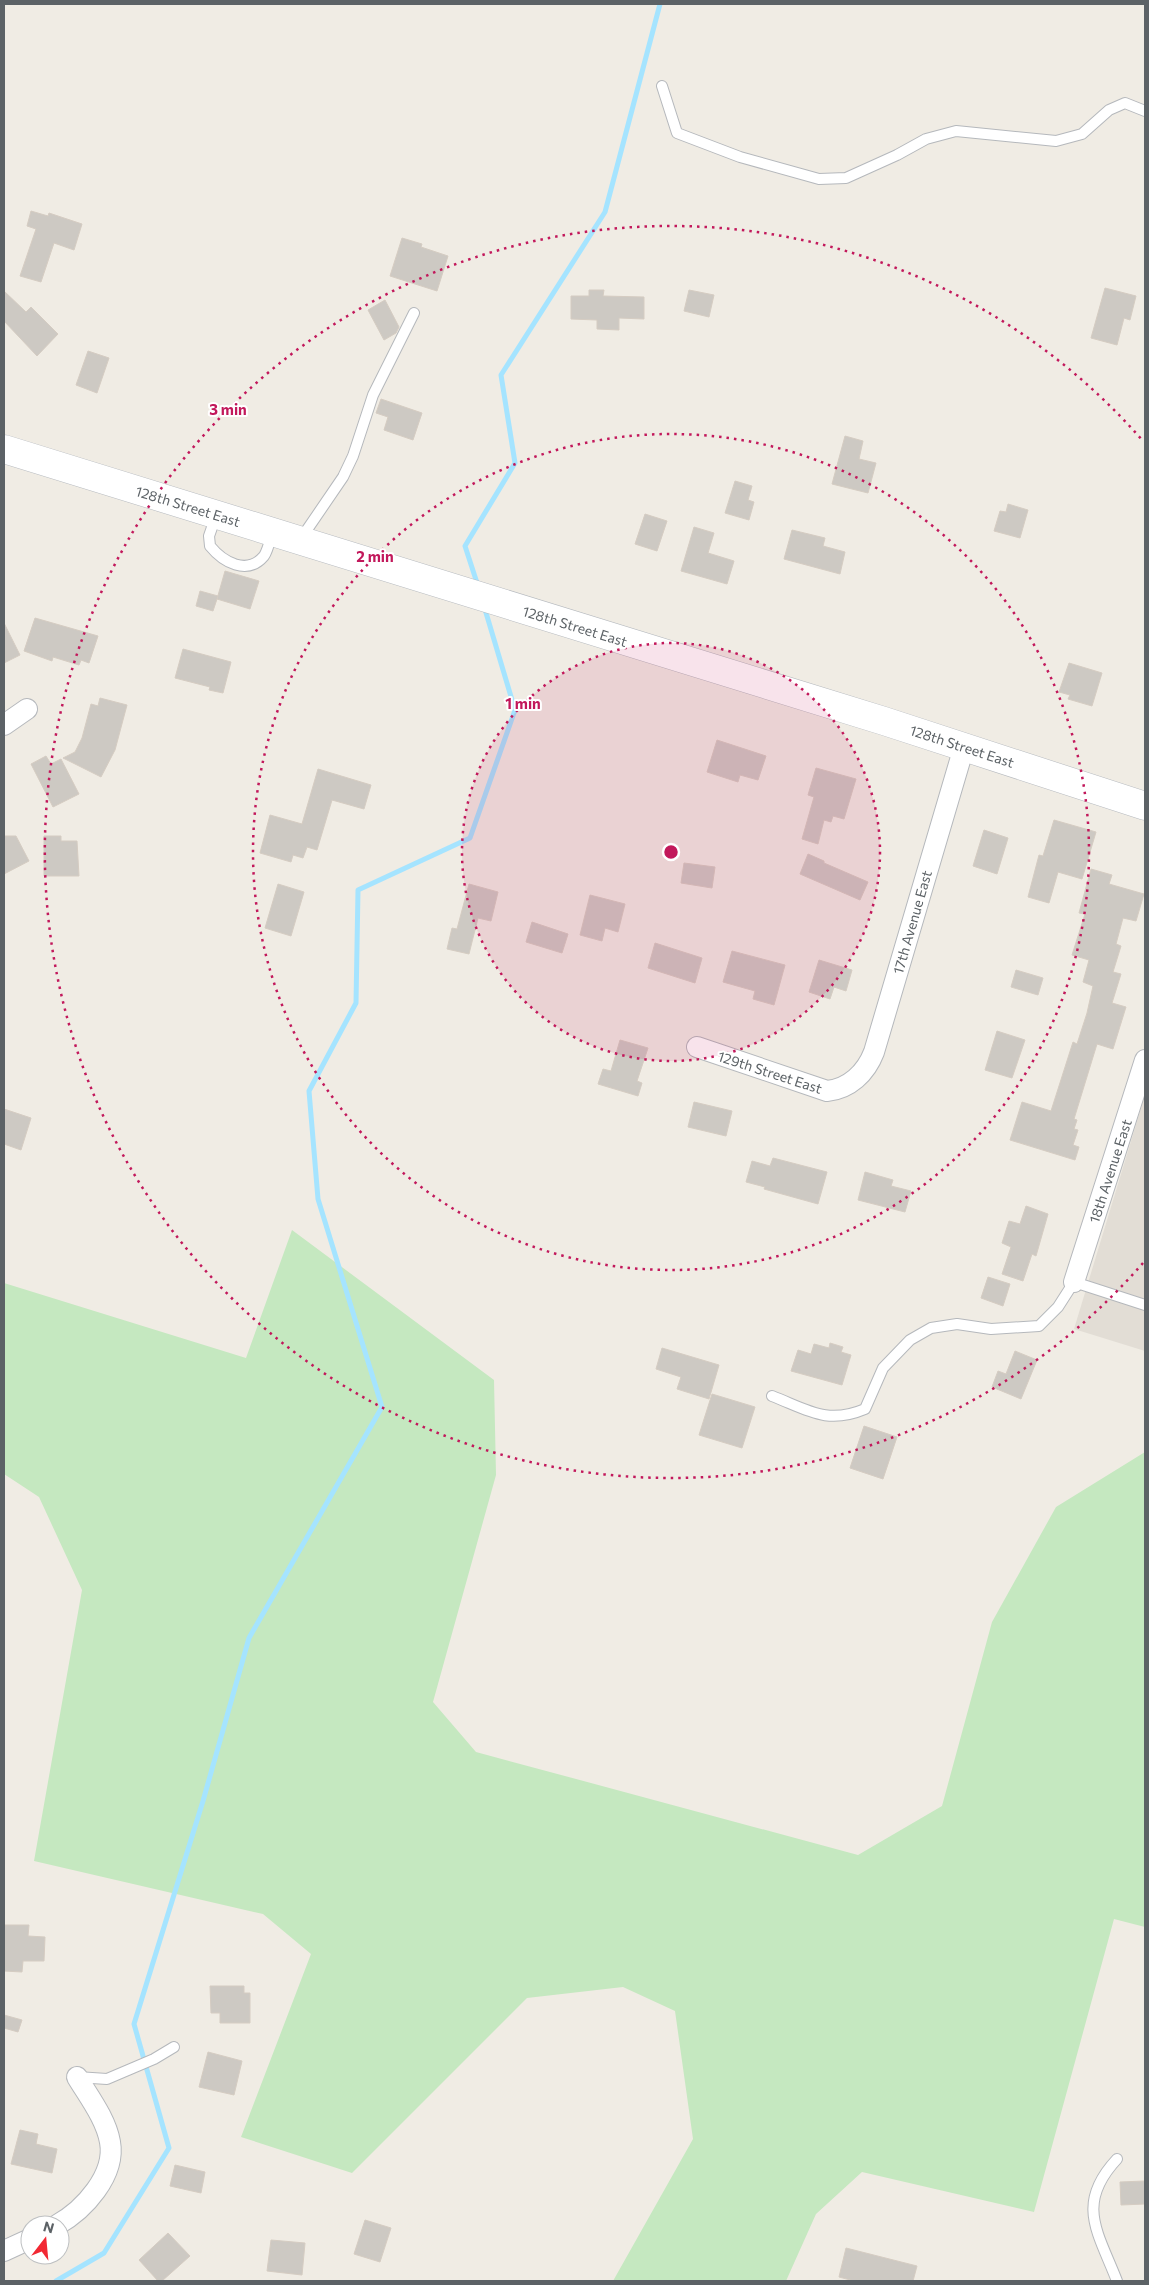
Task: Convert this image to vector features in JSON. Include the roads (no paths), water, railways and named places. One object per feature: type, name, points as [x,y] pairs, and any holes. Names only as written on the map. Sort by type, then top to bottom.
[{"type":"street","name":"128th Street East","points":[[4,449],[964,746],[1145,806]]},
{"type":"street","points":[[4,725],[27,709]]},
{"type":"street","name":"17th Avenue East","points":[[844,1087],[865,1071],[872,1057],[964,746]]},
{"type":"street","name":"129th Street East","points":[[697,1047],[827,1091],[844,1087]]},
{"type":"street","name":"18th Avenue East","points":[[1074,1282],[1145,1060]]},
{"type":"street","points":[[70,2217],[77,2212],[90,2197],[106,2171],[111,2155],[110,2141],[106,2129],[95,2106],[77,2077]]},
{"type":"street","points":[[4,2251],[20,2244]]},
{"type":"lane","points":[[662,86],[677,133],[740,157],[818,179],[846,178],[898,155],[926,139],[956,131],[1056,141],[1082,134],[1109,110],[1125,103],[1145,111]]},
{"type":"lane","points":[[300,541],[343,478],[353,456],[373,395],[414,313]]},
{"type":"lane","points":[[216,515],[209,536],[210,546],[218,556],[231,564],[244,566],[255,564],[265,554],[273,532]]},
{"type":"lane","points":[[772,1396],[826,1417],[850,1415],[864,1409],[883,1368],[910,1340],[931,1328],[957,1324],[991,1329],[1039,1326],[1058,1307],[1074,1282],[1145,1306]]},
{"type":"lane","points":[[77,2077],[107,2079],[133,2066],[154,2059],[174,2047]]},
{"type":"lane","points":[[1117,2158],[1103,2173],[1097,2185],[1092,2212],[1117,2281]]},
{"type":"waterway","points":[[478,586],[465,546],[515,463],[501,375],[605,212],[660,4]]},
{"type":"waterway","points":[[56,2281],[104,2253],[169,2148],[134,2024],[203,1801],[249,1638],[382,1407],[318,1199],[309,1091],[356,1003],[358,890],[470,838],[515,710],[484,606]]}]
